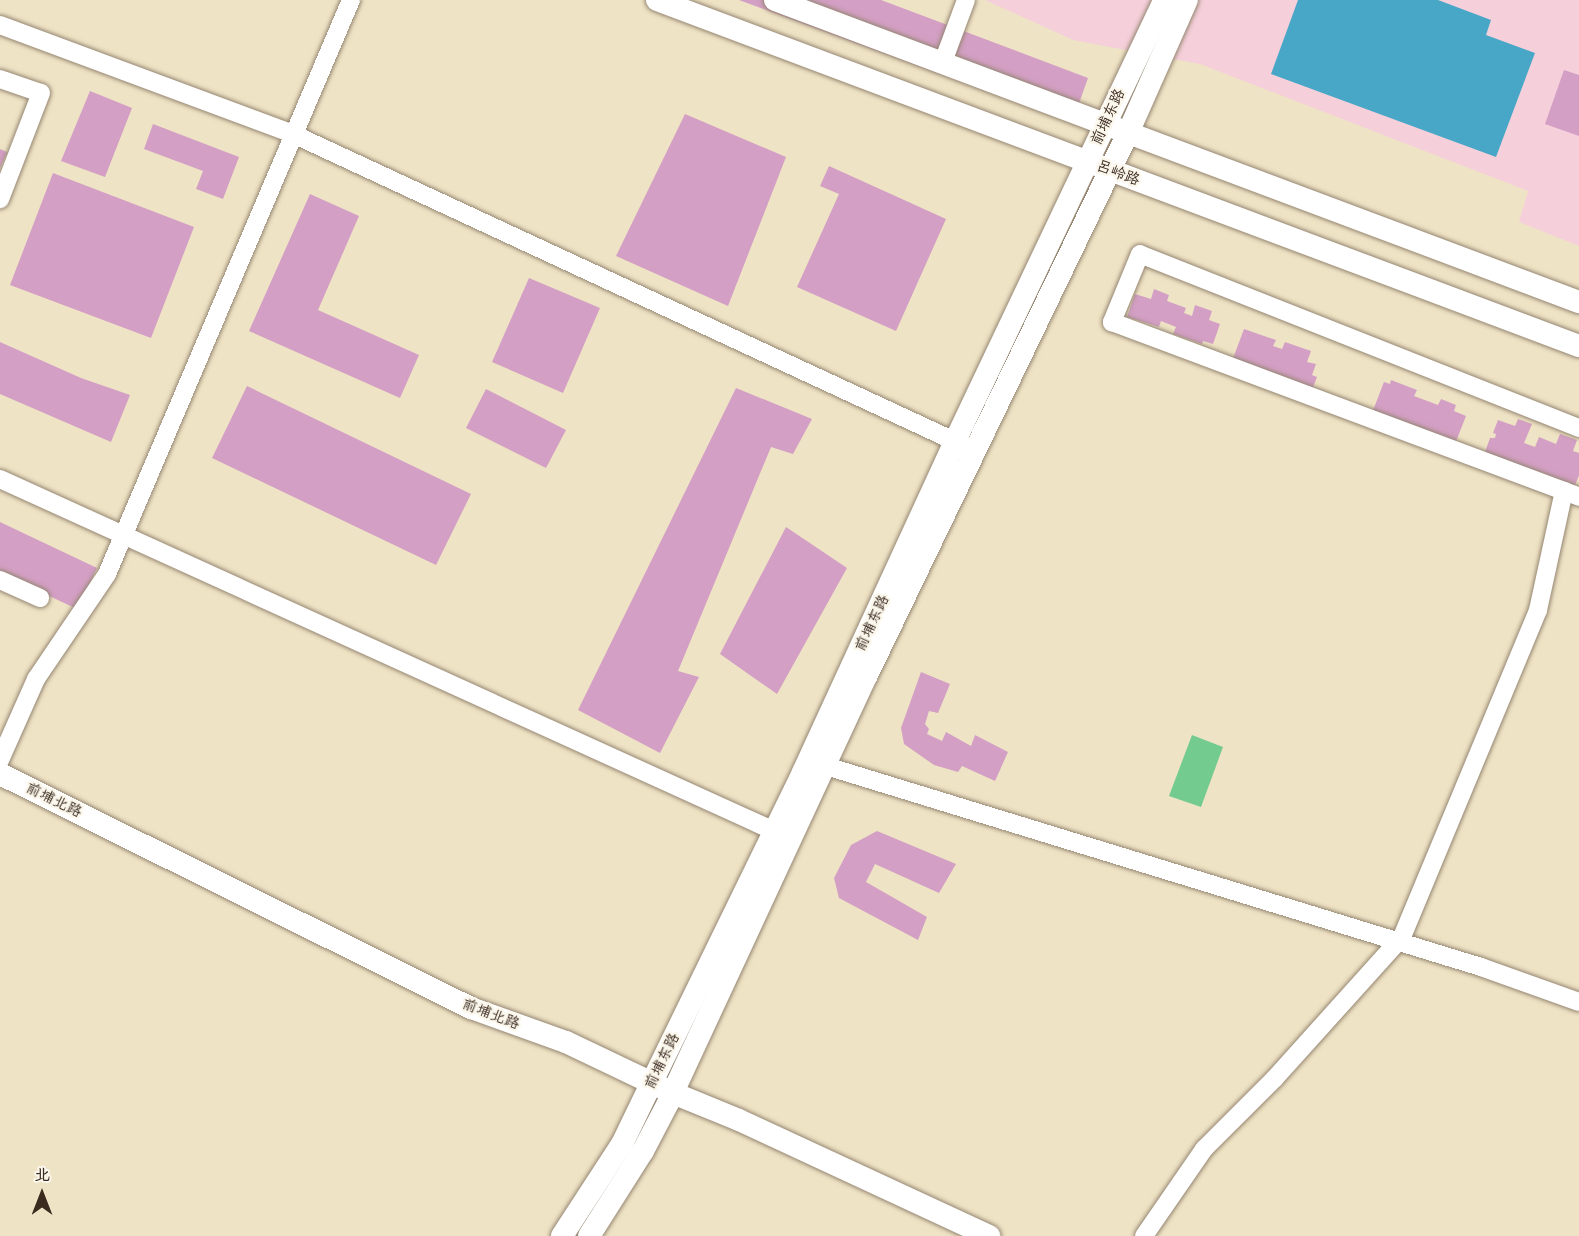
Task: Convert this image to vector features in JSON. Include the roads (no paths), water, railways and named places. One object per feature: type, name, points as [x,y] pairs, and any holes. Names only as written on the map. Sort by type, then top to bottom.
[{"type":"main road","name":"吕岭路","points":[[657,0],[1579,346]]},
{"type":"main road","points":[[775,0],[1579,303]]},
{"type":"main road","name":"前埔东路","points":[[589,1236],[643,1151],[673,1093],[783,835],[965,446],[1087,161],[1164,0]]},
{"type":"main road","name":"前埔东路","points":[[965,446],[1110,170],[1186,0]]},
{"type":"main road","name":"前埔北路","points":[[0,774],[471,1008],[566,1042],[989,1236]]},
{"type":"main road","name":"前埔东路","points":[[562,1236],[622,1144],[652,1082],[783,835]]},
{"type":"street","points":[[0,760],[36,679],[107,574],[351,0]]},
{"type":"street","points":[[943,62],[966,0]]},
{"type":"street","points":[[0,24],[295,135],[965,446]]},
{"type":"street","points":[[0,79],[41,93],[0,199]]},
{"type":"street","points":[[1144,1236],[1204,1149],[1275,1078],[1402,937],[1538,610],[1571,494],[1112,322],[1140,254],[1579,428]]},
{"type":"street","points":[[0,479],[783,835]]},
{"type":"street","points":[[0,580],[40,598]]},
{"type":"street","points":[[817,763],[1398,942],[1579,1002]]},
{"type":"water","points":[[1298,0],[1438,0],[1491,20],[1486,35],[1535,53],[1496,157],[1271,74]]}]
